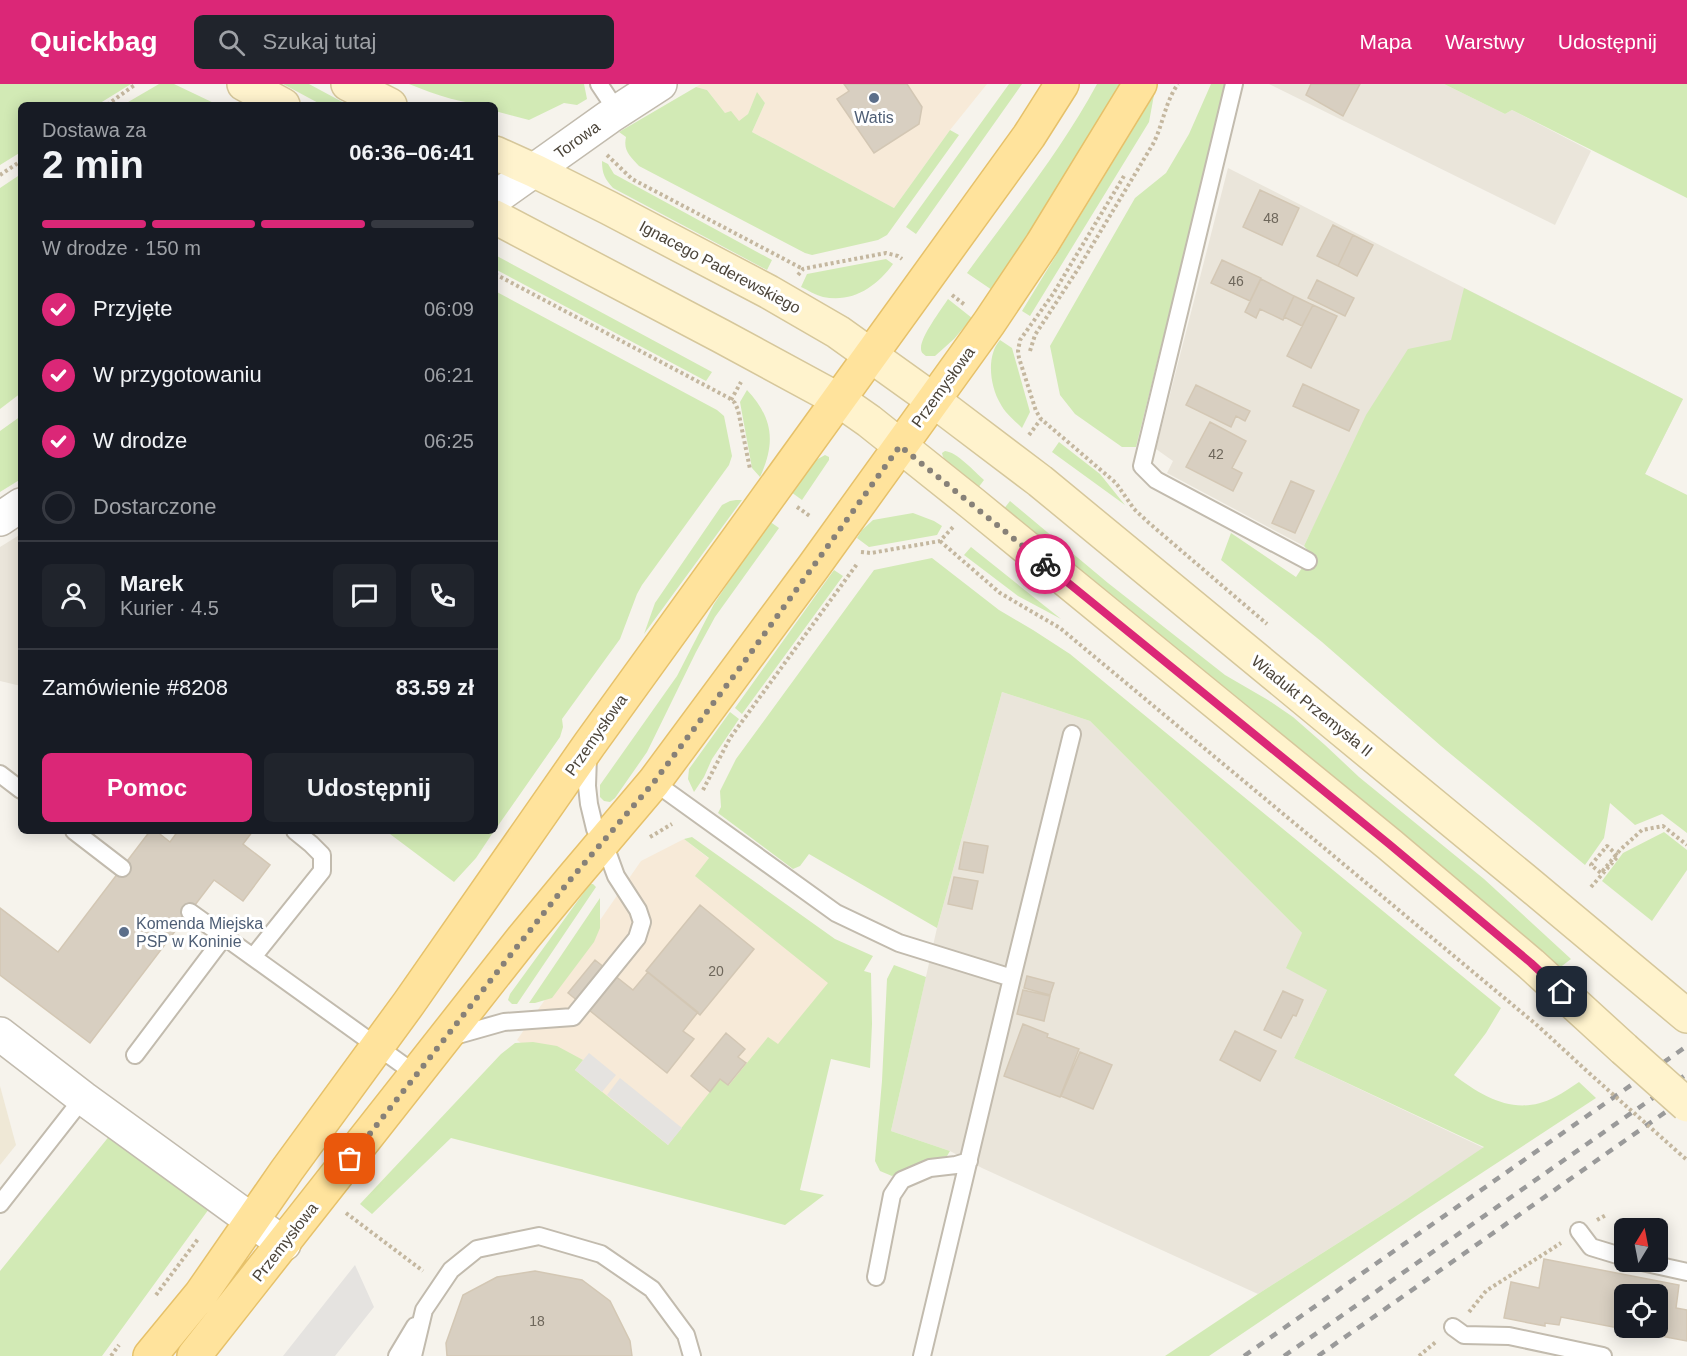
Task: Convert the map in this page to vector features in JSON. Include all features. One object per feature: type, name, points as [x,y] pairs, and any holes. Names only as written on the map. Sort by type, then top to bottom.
[{"type":"main road","points":[[244,84],[277,102]]},
{"type":"main road","points":[[348,84],[384,102]]},
{"type":"main road","name":"Przemysłowa","points":[[137,1346],[201,1294],[589,745],[1029,136],[1062,84]]},
{"type":"main road","name":"Przemysłowa","points":[[195,1356],[537,922],[607,852],[654,782],[742,665],[989,323],[1042,244],[1140,84]]},
{"type":"main road","name":"Ignacego Paderewskiego","points":[[498,154],[609,208],[784,301],[838,332],[933,400]]},
{"type":"main road","points":[[498,219],[839,399],[900,446],[1389,844],[1531,963],[1687,1105]]},
{"type":"main road","name":"Wiadukt Przemysła II","points":[[933,400],[1040,482],[1684,1013]]},
{"type":"street","name":"Torowa","points":[[498,196],[620,109],[660,84]]},
{"type":"street","points":[[0,519],[18,507]]},
{"type":"street","points":[[0,1034],[82,1098],[284,1244]]},
{"type":"lane","points":[[598,84],[611,102],[620,109]]},
{"type":"lane","points":[[1234,84],[1142,466],[1156,480],[1308,561]]},
{"type":"lane","points":[[922,1356],[1072,734]]},
{"type":"lane","points":[[445,1039],[504,1022],[573,1017],[637,938],[642,922],[638,910],[616,876],[595,829],[587,786],[589,745]]},
{"type":"lane","points":[[0,774],[18,788]]},
{"type":"lane","points":[[654,782],[836,913],[898,943],[1012,978]]},
{"type":"lane","points":[[78,834],[122,868]]},
{"type":"lane","points":[[253,957],[322,871],[322,855],[299,834]]},
{"type":"lane","points":[[190,912],[417,1075]]},
{"type":"lane","points":[[135,1055],[224,937]]},
{"type":"lane","points":[[0,1204],[82,1098]]},
{"type":"lane","points":[[876,1277],[892,1195],[902,1179],[930,1168],[969,1161]]},
{"type":"lane","points":[[1579,1231],[1591,1247],[1614,1254]]},
{"type":"lane","points":[[397,1356],[451,1270],[477,1249],[539,1236],[601,1254],[652,1289],[686,1335],[692,1356]]},
{"type":"lane","points":[[1668,1268],[1687,1272]]},
{"type":"lane","points":[[413,1356],[424,1310]]},
{"type":"lane","points":[[1453,1327],[1464,1335],[1509,1336],[1603,1356]]},
{"type":"path","points":[[111,102],[136,84]]},
{"type":"path","points":[[1030,351],[1035,335],[1078,269],[1160,132],[1173,91],[1178,84]]},
{"type":"path","points":[[578,139],[608,155],[632,179],[803,269]]},
{"type":"path","points":[[0,175],[18,163]]},
{"type":"path","points":[[784,301],[803,269],[886,253],[898,256],[1018,345]]},
{"type":"path","points":[[731,399],[755,354]]},
{"type":"path","points":[[940,540],[1000,593],[1060,628],[1538,1026],[1687,1160]]},
{"type":"path","points":[[607,852],[681,820],[708,783],[730,738],[854,570],[864,553]]},
{"type":"path","points":[[1591,887],[1618,856],[1612,851],[1607,846],[1591,865],[1601,873],[1613,858],[1620,850],[1642,830],[1663,826],[1687,845]]},
{"type":"path","points":[[321,1196],[441,1284]]},
{"type":"path","points":[[154,1298],[225,1202]]},
{"type":"path","points":[[1419,1356],[1467,1314],[1486,1290],[1606,1215]]},
{"type":"path","points":[[111,1356],[137,1346]]},
{"type":"shaded area","points":[[701,84],[987,84],[950,130],[894,208],[752,132],[765,103],[757,93],[748,114],[739,122],[725,113],[707,90],[696,87]]},
{"type":"shaded area","points":[[1269,84],[1444,84],[1505,114],[1512,110],[1591,151],[1555,225]]},
{"type":"shaded area","points":[[1228,168],[1683,399],[1645,474],[1687,495],[1333,487],[1304,546],[1167,473],[1173,461],[1156,449]]},
{"type":"shaded area","points":[[18,536],[18,685],[0,681],[0,547]]},
{"type":"shaded area","points":[[1002,692],[1090,721],[1302,933],[1327,990],[1294,1058],[1484,1148],[1258,1294],[982,1168],[950,1151],[891,1131],[937,928]]},
{"type":"shaded area","points":[[684,839],[830,953],[832,987],[682,1167],[517,1040],[641,861]]},
{"type":"shaded area","points":[[589,1053],[616,1075],[602,1092],[575,1070]]},
{"type":"shaded area","points":[[620,1078],[682,1128],[668,1145],[607,1095]]},
{"type":"shaded area","points":[[0,1086],[16,1145],[0,1165]]},
{"type":"shaded area","points":[[355,1265],[374,1307],[335,1356],[283,1356]]},
{"type":"green space","points":[[0,84],[131,84],[102,102],[18,102],[18,154],[0,165]]},
{"type":"green space","points":[[159,84],[174,84],[212,102],[128,102]]},
{"type":"green space","points":[[283,84],[309,84],[342,102],[316,102]]},
{"type":"green space","points":[[409,84],[584,84],[587,99],[577,105],[564,103],[529,120],[498,112],[498,102],[468,102]]},
{"type":"green space","points":[[1009,84],[1022,84],[916,234],[906,227]]},
{"type":"green space","points":[[1097,84],[1120,84],[992,290],[967,273],[1052,157]]},
{"type":"green space","points":[[1211,84],[1226,85],[1136,447],[1122,447],[1075,414],[1060,395],[1050,346],[1135,198],[1166,173],[1189,134]]},
{"type":"green space","points":[[1444,84],[1687,84],[1687,198],[1512,110],[1505,114]]},
{"type":"green space","points":[[696,87],[707,90],[725,113],[731,111],[739,121],[748,114],[757,92],[765,103],[752,132],[894,208],[950,130],[959,135],[887,235],[878,240],[812,255],[639,166],[630,156],[626,150],[626,137],[619,132]]},
{"type":"green space","points":[[1154,95],[1149,122],[1030,316],[1022,311]]},
{"type":"green space","points":[[602,161],[608,164],[614,174],[772,260],[767,270],[613,188],[605,176]]},
{"type":"green space","points":[[18,176],[18,395],[0,409],[0,188]]},
{"type":"green space","points":[[498,257],[712,372],[706,381],[498,271]]},
{"type":"green space","points":[[886,259],[893,264],[879,280],[854,295],[844,298],[823,297],[801,287],[807,274]]},
{"type":"green space","points":[[1464,288],[1683,399],[1645,474],[1687,495],[1687,833],[1662,814],[1635,825],[1610,803],[1604,838],[1585,865],[1441,746],[1322,642],[1221,560],[1231,533],[1296,577],[1311,554],[1304,546],[1366,415],[1408,349],[1451,340]]},
{"type":"green space","points":[[498,293],[717,410],[724,416],[732,456],[729,465],[642,585],[620,639],[562,719],[563,727],[560,737],[498,826]]},
{"type":"green space","points":[[948,299],[972,318],[935,356],[926,356],[921,348],[922,343]]},
{"type":"green space","points":[[1000,340],[1012,348],[1030,412],[1022,428],[1004,410],[992,380],[991,362]]},
{"type":"green space","points":[[747,390],[762,410],[769,431],[768,453],[760,477],[752,468],[740,402]]},
{"type":"green space","points":[[18,418],[18,481],[0,492],[0,431]]},
{"type":"green space","points":[[1059,442],[1100,474],[1125,505],[1052,452]]},
{"type":"green space","points":[[945,451],[960,459],[984,480],[978,488],[947,463],[942,453]]},
{"type":"green space","points":[[825,455],[829,457],[829,460],[802,500],[791,492],[816,460]]},
{"type":"green space","points":[[742,500],[644,634],[655,603],[722,505]]},
{"type":"green space","points":[[1010,501],[1108,583],[1225,675],[1293,717],[1359,777],[1484,879],[1571,959],[1558,969],[1003,510]]},
{"type":"green space","points":[[913,513],[942,526],[937,535],[869,547],[857,538],[873,520]]},
{"type":"green space","points":[[769,521],[779,528],[715,617],[647,752],[615,798],[610,802],[604,801],[600,797],[600,785],[677,676],[714,604]]},
{"type":"green space","points":[[971,547],[1061,619],[1018,596],[964,555]]},
{"type":"green space","points":[[932,558],[999,610],[1070,654],[1501,1008],[1486,1033],[1454,1075],[1489,1097],[1514,1105],[1541,1103],[1579,1082],[1596,1098],[1209,1356],[1165,1356],[1484,1147],[1294,1058],[1327,990],[1286,968],[1302,933],[1090,721],[1002,692],[937,928],[809,854],[800,866],[793,869],[718,813],[721,807],[720,791],[736,759],[874,570]]},
{"type":"green space","points":[[834,570],[843,576],[742,714],[735,708]]},
{"type":"green space","points":[[730,712],[739,719],[712,759],[694,792],[688,779],[689,769]]},
{"type":"green space","points":[[1664,832],[1687,850],[1687,870],[1652,921],[1602,881],[1623,853]]},
{"type":"green space","points":[[390,834],[492,834],[476,858],[454,882]]},
{"type":"green space","points":[[692,837],[835,939],[873,956],[864,971],[871,973],[870,1068],[831,1059],[800,1190],[824,1195],[785,1225],[451,1138],[372,1214],[360,1204],[501,1054],[515,1043],[533,1042],[557,1046],[583,1060],[575,1070],[668,1145],[720,1079],[729,1085],[768,1037],[778,1044],[828,983],[695,876],[709,858],[684,839]]},
{"type":"green space","points":[[590,884],[596,887],[517,1004],[512,1004],[508,1000],[510,994]]},
{"type":"green space","points":[[600,898],[600,928],[594,942],[552,998],[529,1003]]},
{"type":"green space","points":[[894,965],[926,977],[891,1131],[950,1151],[947,1156],[927,1161],[892,1176],[880,1171],[875,1161],[887,979]]},
{"type":"green space","points":[[115,1129],[214,1202],[102,1356],[0,1356],[0,1271]]},
{"type":"building","points":[[844,84],[907,84],[922,107],[919,124],[874,153],[837,99],[849,91]]},
{"type":"building","points":[[1311,84],[1360,84],[1343,116],[1306,95]]},
{"type":"building","points":[[1260,190],[1299,208],[1282,245],[1243,227]]},
{"type":"building","points":[[1333,225],[1353,235],[1338,266],[1317,256]]},
{"type":"building","points":[[1353,235],[1373,245],[1357,276],[1338,266]]},
{"type":"building","points":[[1222,260],[1261,278],[1250,301],[1211,283]]},
{"type":"building","points":[[1261,279],[1294,296],[1283,320],[1260,309],[1256,318],[1245,312]]},
{"type":"building","points":[[1317,280],[1354,298],[1345,316],[1308,298]]},
{"type":"building","points":[[1294,296],[1313,305],[1302,326],[1284,317]]},
{"type":"building","points":[[1313,305],[1337,316],[1311,368],[1287,356]]},
{"type":"building","points":[[1303,384],[1359,410],[1349,431],[1293,406]]},
{"type":"building","points":[[1196,385],[1250,411],[1245,421],[1236,416],[1231,427],[1186,405]]},
{"type":"building","points":[[1210,422],[1246,441],[1232,468],[1242,473],[1233,491],[1186,467]]},
{"type":"building","points":[[1291,481],[1314,491],[1295,533],[1272,523]]},
{"type":"building","name":"Komenda Miejska PSP w Koninie","points":[[148,834],[160,834],[170,842],[176,834],[251,834],[243,844],[270,865],[243,901],[214,880],[90,1043],[0,975],[0,908],[58,952]]},
{"type":"building","points":[[964,842],[988,846],[983,873],[959,869]]},
{"type":"building","points":[[954,877],[978,881],[972,909],[948,904]]},
{"type":"building","points":[[700,905],[754,949],[700,1015],[646,971]]},
{"type":"building","points":[[595,960],[633,990],[648,972],[698,1012],[683,1031],[694,1039],[667,1073],[568,993]]},
{"type":"building","points":[[1027,976],[1054,983],[1050,995],[1024,988]]},
{"type":"building","points":[[1023,990],[1050,996],[1044,1021],[1017,1014]]},
{"type":"building","points":[[1283,991],[1303,1000],[1296,1016],[1293,1015],[1281,1038],[1264,1030]]},
{"type":"building","points":[[1023,1024],[1048,1034],[1047,1037],[1079,1049],[1060,1097],[1004,1076]]},
{"type":"building","points":[[1235,1031],[1276,1051],[1260,1081],[1220,1060]]},
{"type":"building","points":[[726,1033],[745,1049],[738,1057],[746,1063],[728,1085],[720,1079],[710,1092],[691,1076]]},
{"type":"building","points":[[1080,1052],[1112,1065],[1093,1109],[1061,1096]]},
{"type":"building","points":[[1544,1259],[1679,1285],[1676,1308],[1687,1310],[1687,1341],[1668,1337],[1668,1284],[1614,1284],[1614,1327],[1561,1317],[1559,1325],[1545,1323],[1545,1326],[1504,1318],[1511,1282],[1539,1288]]},
{"type":"building","points":[[535,1271],[582,1280],[610,1301],[630,1341],[632,1356],[447,1356],[446,1343],[463,1295],[497,1277]]},
{"type":"railway","points":[[1244,1356],[1687,1046]]},
{"type":"railway","points":[[1284,1356],[1687,1074]]},
{"type":"railway","points":[[1318,1356],[1687,1097]]},
{"type":"way so far","points":[[350,1159],[570,880],[654,782],[742,665],[900,446],[1045,564]]},
{"type":"place","name":"Watis","points":[[874,98]]},
{"type":"place","name":"Komenda Miejska PSP w Koninie","points":[[124,932]]},
{"type":"route","points":[[1045,564],[1389,844],[1531,963],[1562,992]]}]
